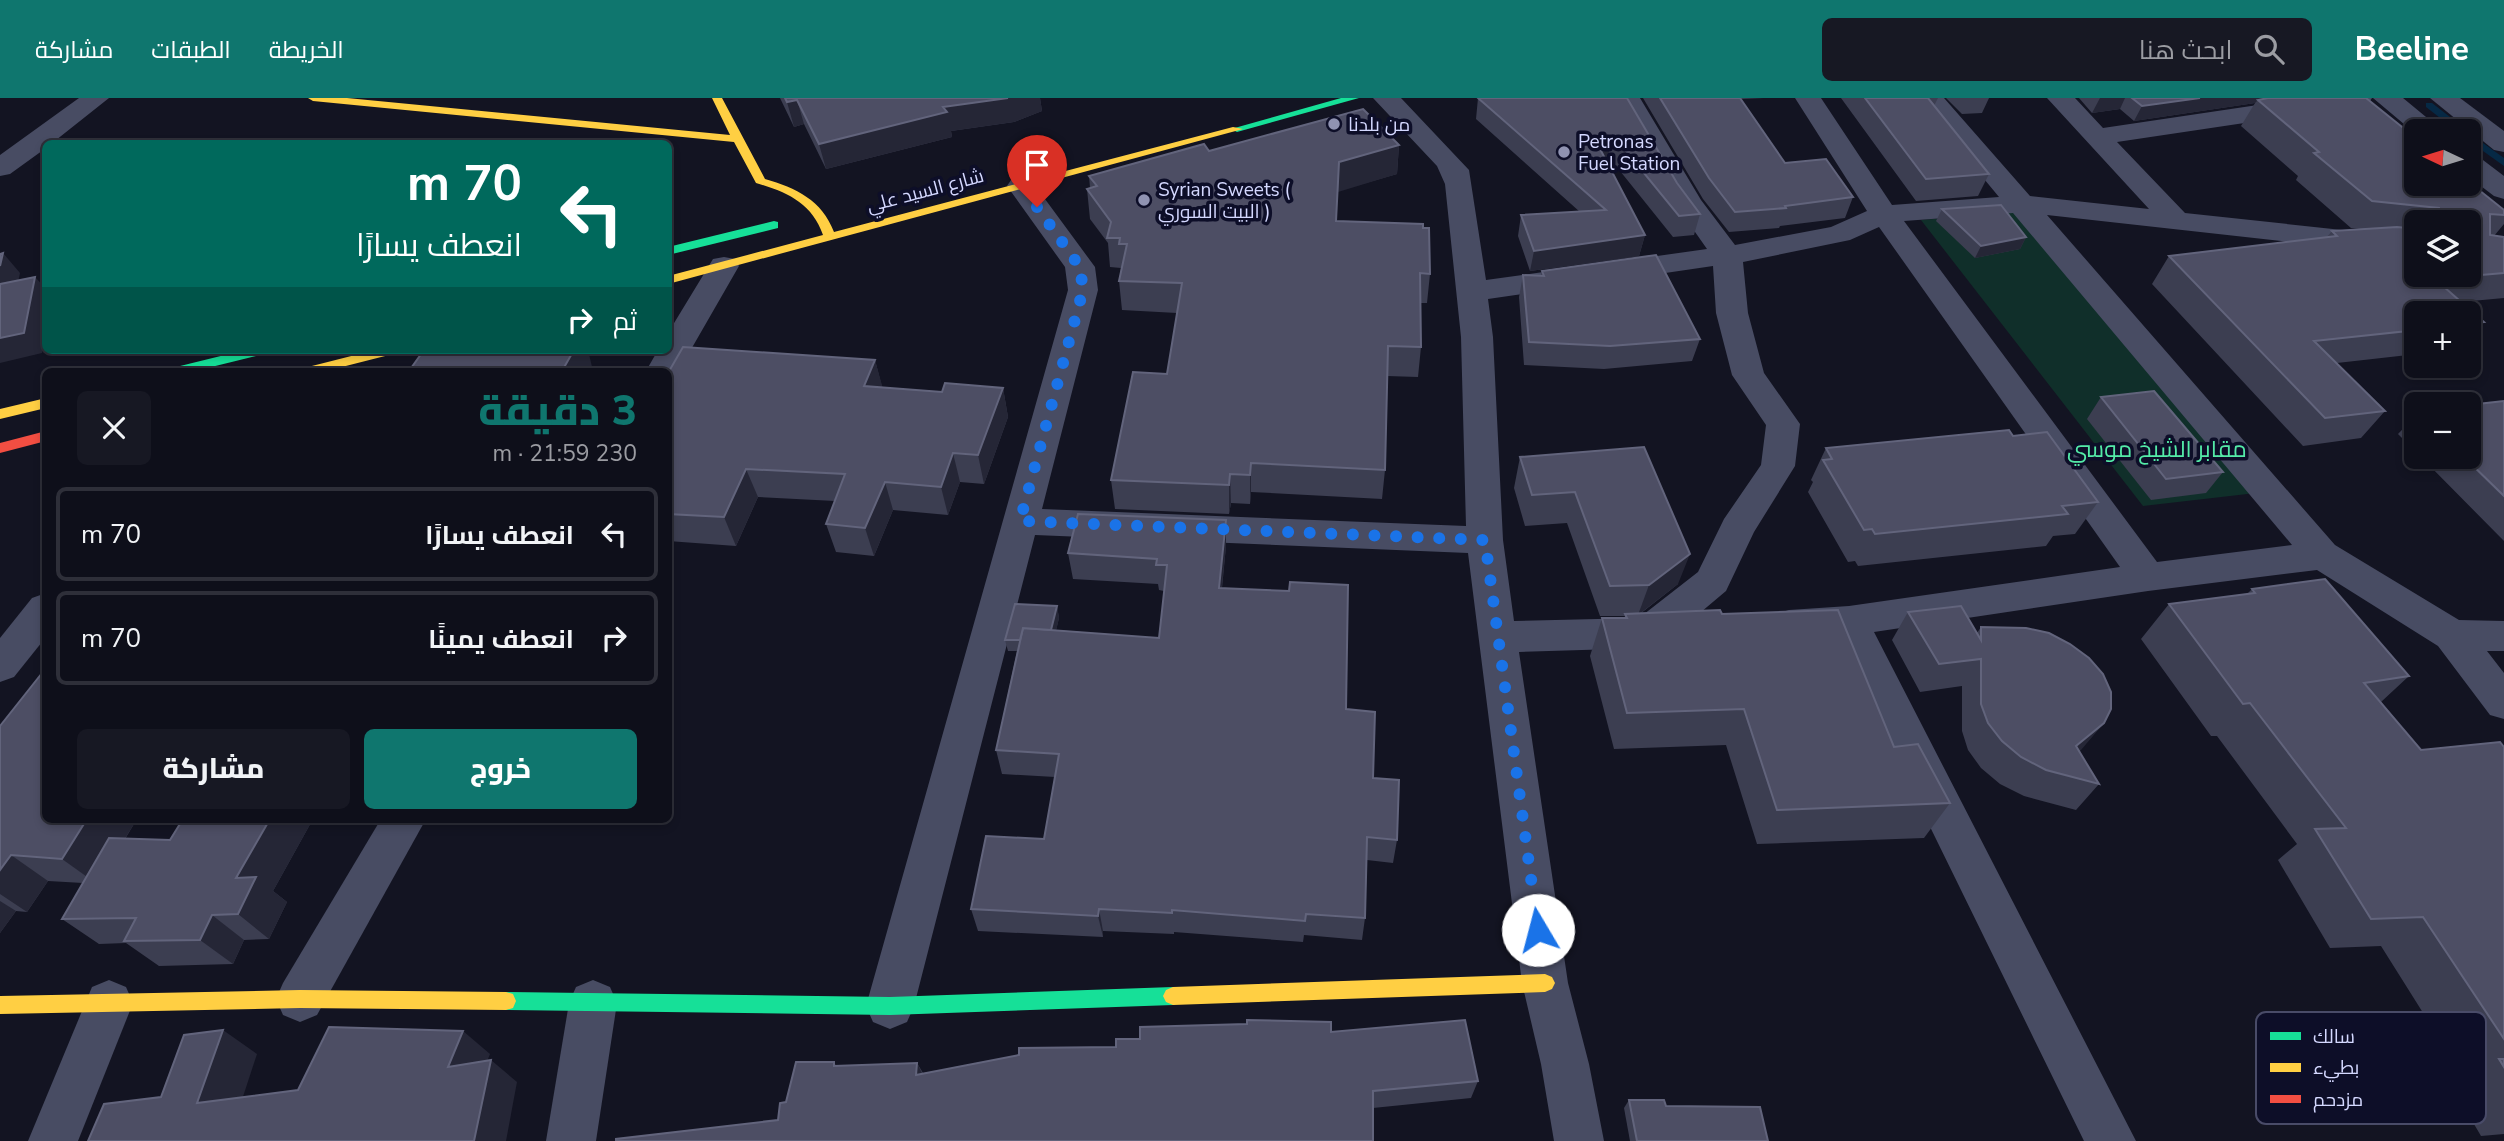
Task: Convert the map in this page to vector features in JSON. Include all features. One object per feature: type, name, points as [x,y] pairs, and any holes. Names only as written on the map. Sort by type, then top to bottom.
[{"type":"street","points":[[0,167],[96,98]]},
{"type":"street","points":[[313,98],[739,139]]},
{"type":"street","points":[[717,98],[760,181],[784,187],[828,210]]},
{"type":"street","name":"شارع السيد علي","points":[[672,279],[1354,98]]},
{"type":"street","points":[[1386,98],[1455,170],[1477,337],[1485,540],[1497,637],[1545,983],[1565,1064],[1579,1141]]},
{"type":"street","points":[[1627,98],[1688,202],[1727,255],[1732,313],[1748,375],[1783,425],[1778,466],[1737,528],[1713,581],[1647,633]]},
{"type":"street","points":[[1808,98],[1884,214],[2148,577]]},
{"type":"street","points":[[1930,98],[2322,555],[2452,635],[2504,703]]},
{"type":"street","points":[[2060,98],[2178,223]]},
{"type":"street","points":[[2098,137],[2359,98]]},
{"type":"street","points":[[2386,98],[2413,119]]},
{"type":"street","points":[[2444,98],[2504,144]]},
{"type":"street","points":[[2482,173],[2504,190]]},
{"type":"street","points":[[751,198],[760,181]]},
{"type":"street","points":[[890,1006],[1083,290],[1080,267],[1021,187]]},
{"type":"street","points":[[1472,292],[1777,248],[1840,234],[1884,214],[2023,204],[2404,246]]},
{"type":"street","points":[[672,250],[828,210]]},
{"type":"street","points":[[828,210],[830,237]]},
{"type":"street","points":[[749,214],[755,230],[780,251]]},
{"type":"street","points":[[665,368],[724,266]]},
{"type":"street","points":[[189,368],[247,354]]},
{"type":"street","points":[[321,368],[376,354]]},
{"type":"street","points":[[0,414],[42,404]]},
{"type":"street","points":[[0,447],[42,437]]},
{"type":"street","points":[[1020,521],[1485,540]]},
{"type":"street","points":[[1755,627],[1849,621],[2148,577],[2322,555]]},
{"type":"street","points":[[0,666],[42,613]]},
{"type":"street","points":[[1849,621],[2111,1141]]},
{"type":"street","points":[[1497,637],[1714,629]]},
{"type":"street","points":[[2452,635],[2504,636]]},
{"type":"street","points":[[300,999],[402,823]]},
{"type":"street","points":[[0,1005],[300,999],[890,1006],[1545,983]]},
{"type":"street","points":[[53,1141],[109,1003]]},
{"type":"street","points":[[571,1141],[593,1003]]},
{"type":"green space","name":"مقابر الشيخ موسي","points":[[2016,212],[2256,493],[2143,506],[1921,220]]},
{"type":"building","points":[[785,98],[1008,98],[943,107],[947,112],[819,144],[797,100],[787,102]]},
{"type":"building","points":[[1478,98],[1627,98],[1677,183],[1700,214],[1679,216],[1613,135],[1598,145],[1645,235],[1534,251],[1521,215],[1606,210]]},
{"type":"building","points":[[1660,98],[1740,98],[1785,163],[1826,159],[1853,197],[1785,206],[1786,208],[1735,212],[1709,178]]},
{"type":"building","points":[[1865,98],[1928,98],[1989,174],[1926,179]]},
{"type":"building","points":[[2132,98],[2200,98],[2142,106]]},
{"type":"building","points":[[2366,98],[2404,129],[2404,196],[2482,196],[2482,192],[2504,210],[2504,215],[2490,214],[2490,235],[2504,237],[2504,273],[2481,275],[2481,210],[2439,210],[2372,201],[2314,153],[2319,152],[2258,100]]},
{"type":"building","points":[[1363,109],[1399,145],[1339,162],[1336,221],[1423,224],[1423,228],[1429,228],[1430,274],[1420,273],[1421,347],[1388,346],[1385,470],[1251,463],[1250,475],[1230,474],[1229,485],[1111,480],[1133,372],[1167,374],[1182,283],[1119,281],[1127,244],[1119,244],[1120,238],[1107,238],[1111,222],[1087,189],[1097,186],[1089,176],[1204,144],[1209,151]]},
{"type":"building","points":[[2001,205],[2026,237],[1981,246],[1942,209]]},
{"type":"building","points":[[2404,228],[2404,287],[2444,287],[2460,301],[2404,301],[2404,331],[2314,341],[2385,411],[2325,418],[2169,256],[2337,236],[2332,231]]},
{"type":"building","points":[[1656,255],[1700,339],[1610,346],[1529,342],[1523,275],[1544,276],[1542,271]]},
{"type":"building","points":[[35,277],[24,333],[0,338],[0,284]]},
{"type":"building","points":[[683,347],[875,360],[864,386],[942,392],[945,383],[1003,388],[978,455],[953,453],[941,487],[885,482],[865,528],[826,524],[845,474],[746,469],[724,517],[672,514],[671,368]]},
{"type":"building","points":[[421,354],[572,354],[564,368],[411,368]]},
{"type":"building","points":[[2154,391],[2223,472],[2166,479],[2101,397]]},
{"type":"building","points":[[2504,401],[2504,496],[2476,469],[2481,469],[2481,404]]},
{"type":"building","points":[[2009,430],[2013,436],[2047,432],[2098,502],[2062,506],[2068,514],[1875,534],[1872,529],[1864,530],[1823,460],[1832,459],[1826,448]]},
{"type":"building","points":[[1644,447],[1690,554],[1649,585],[1610,586],[1575,492],[1532,495],[1520,457]]},
{"type":"building","points":[[1078,514],[1226,520],[1219,588],[1289,591],[1290,582],[1348,585],[1346,709],[1375,712],[1373,778],[1399,780],[1397,840],[1367,837],[1365,918],[1306,914],[1305,921],[1172,910],[1172,913],[1099,909],[1098,916],[971,909],[986,836],[1044,839],[1059,754],[996,750],[1023,628],[1159,638],[1167,565],[1156,565],[1157,559],[1068,553]]},
{"type":"building","points":[[2325,579],[2409,676],[2364,683],[2421,750],[2500,742],[2504,747],[2504,1039],[2423,917],[2371,919],[2315,829],[2346,828],[2250,703],[2243,704],[2169,604],[2255,593],[2252,589]]},
{"type":"building","points":[[1015,604],[1057,606],[1051,630],[1023,628],[1020,640],[1005,640]]},
{"type":"building","points":[[1961,606],[1981,640],[1981,627],[2026,628],[2049,633],[2089,658],[2103,674],[2111,692],[2111,709],[2104,723],[2076,746],[2099,784],[2046,770],[2021,757],[2002,741],[1988,723],[1981,704],[1981,659],[1939,664],[1908,612]]},
{"type":"building","points":[[1720,610],[1722,614],[1838,610],[1894,747],[1918,744],[1950,803],[1777,810],[1744,709],[1627,713],[1602,618],[1627,618],[1625,614]]},
{"type":"building","points":[[42,673],[42,823],[84,823],[62,859],[11,855],[0,870],[0,726]]},
{"type":"building","points":[[181,823],[268,823],[236,878],[256,877],[238,914],[212,915],[200,940],[124,941],[136,918],[62,919],[109,838],[170,840]]},
{"type":"building","points":[[1247,1020],[1331,1022],[1331,1032],[1465,1020],[1478,1081],[1373,1091],[1373,1141],[616,1141],[778,1120],[780,1103],[786,1102],[796,1062],[834,1062],[834,1066],[917,1063],[916,1075],[1019,1055],[1019,1048],[1116,1047],[1116,1039],[1140,1039],[1140,1027],[1247,1024]]},
{"type":"building","points":[[329,1027],[463,1031],[448,1067],[491,1060],[474,1141],[88,1141],[104,1104],[161,1097],[184,1035],[223,1030],[197,1103],[298,1090]]},
{"type":"building","points":[[1629,1100],[1664,1100],[1666,1106],[1760,1107],[1768,1141],[1637,1141]]},
{"type":"waterway","points":[[2429,105],[2447,119]]},
{"type":"waterway","points":[[2482,146],[2504,163]]},
{"type":"traffic: fast","points":[[1237,129],[1354,98]]},
{"type":"traffic: fast","points":[[672,250],[774,225]]},
{"type":"traffic: fast","points":[[189,368],[247,354]]},
{"type":"traffic: fast","points":[[506,1001],[890,1006],[1173,996]]},
{"type":"traffic: slow","points":[[313,98],[739,139]]},
{"type":"traffic: slow","points":[[717,98],[760,181],[784,188],[804,199],[820,214],[830,237]]},
{"type":"traffic: slow","points":[[672,279],[1237,129]]},
{"type":"traffic: slow","points":[[321,368],[376,354]]},
{"type":"traffic: slow","points":[[0,414],[42,404]]},
{"type":"traffic: slow","points":[[1173,996],[1545,983]]},
{"type":"traffic: slow","points":[[0,1005],[300,999],[506,1001]]},
{"type":"traffic: jam","points":[[0,448],[42,437]]},
{"type":"place","name":"من بلدنا","points":[[1334,124]]},
{"type":"place","name":"Petronas Fuel Station","points":[[1564,152]]},
{"type":"place","name":"Syrian Sweets ( البيت السوري )","points":[[1144,200]]},
{"type":"route","points":[[1037,207],[1080,267],[1083,290],[1020,521],[1485,540],[1538,930]]}]
